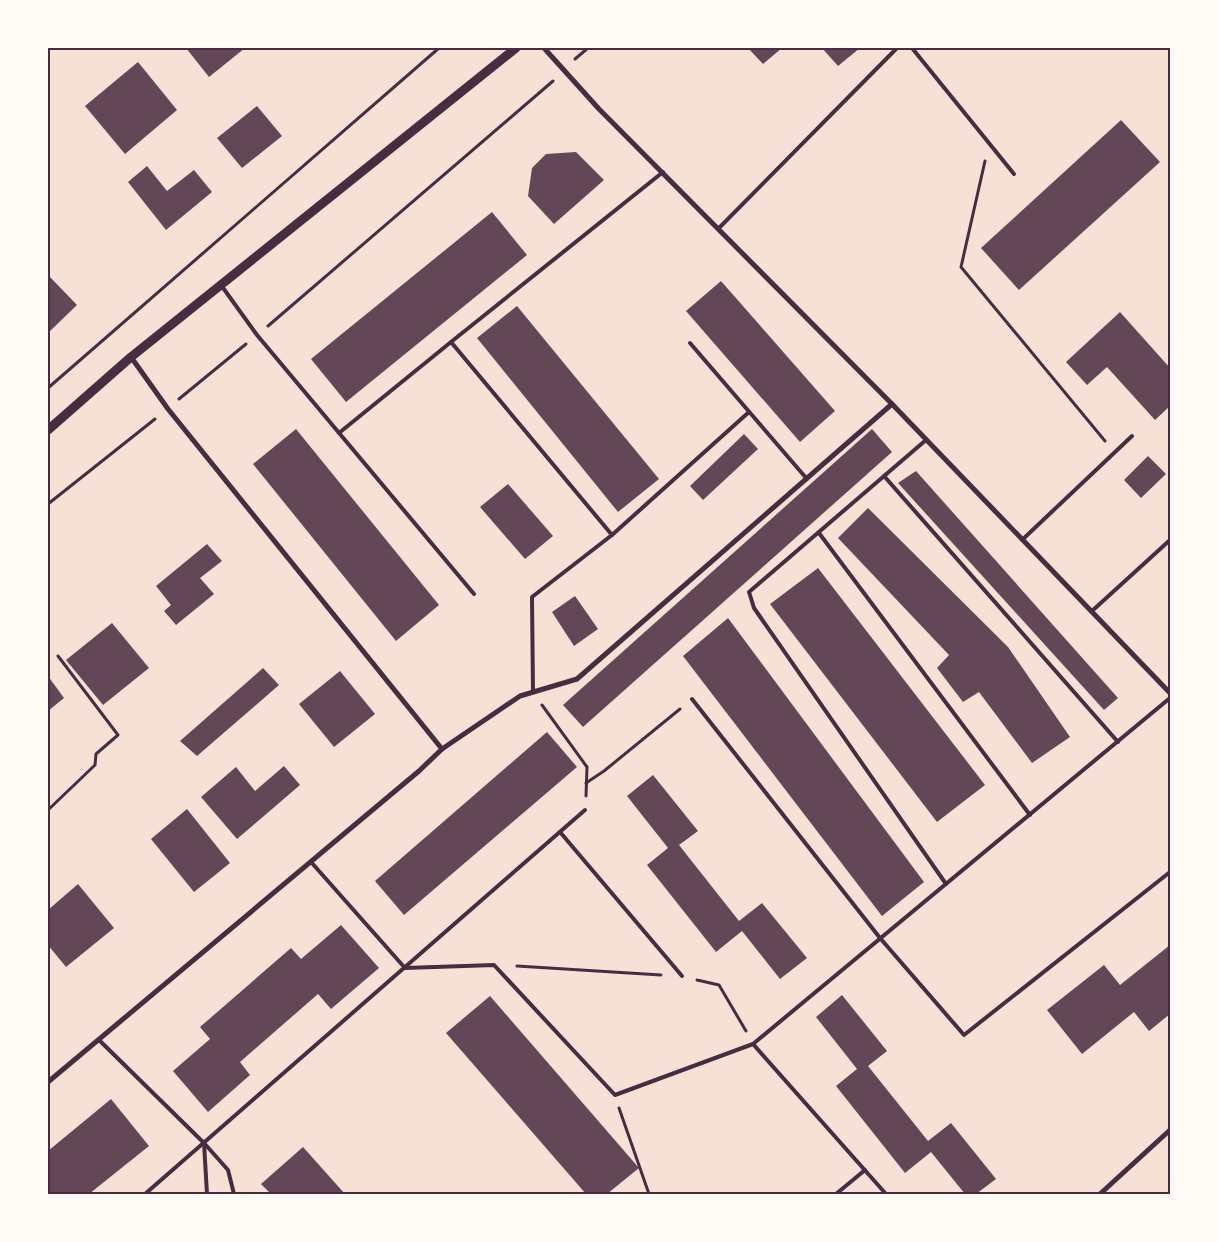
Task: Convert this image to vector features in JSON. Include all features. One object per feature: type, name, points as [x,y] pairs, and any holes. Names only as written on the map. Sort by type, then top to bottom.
[{"type":"street","points":[[48,430],[131,357],[516,48]]},
{"type":"street","points":[[544,48],[599,109],[892,404],[1170,693]]},
{"type":"street","points":[[131,357],[168,409],[442,749]]},
{"type":"street","points":[[48,1082],[311,862],[442,749],[520,696],[577,679],[892,404]]},
{"type":"street","points":[[1100,1194],[1170,1130]]},
{"type":"lane","points":[[718,228],[897,48]]},
{"type":"lane","points":[[912,48],[1014,174]]},
{"type":"lane","points":[[339,433],[663,172]]},
{"type":"lane","points":[[222,285],[257,335],[474,594]]},
{"type":"lane","points":[[451,342],[612,535]]},
{"type":"lane","points":[[690,343],[807,478]]},
{"type":"lane","points":[[532,692],[532,597],[612,535],[749,412]]},
{"type":"lane","points":[[1022,540],[1132,436]]},
{"type":"lane","points":[[926,440],[749,592],[754,608],[946,884]]},
{"type":"lane","points":[[884,476],[1118,742]]},
{"type":"lane","points":[[818,532],[1030,815]]},
{"type":"lane","points":[[1092,611],[1170,540]]},
{"type":"lane","points":[[405,968],[494,965],[615,1095],[753,1044],[1170,698]]},
{"type":"lane","points":[[692,699],[880,938],[964,1035],[1170,872]]},
{"type":"lane","points":[[145,1194],[585,810]]},
{"type":"lane","points":[[560,832],[682,976]]},
{"type":"lane","points":[[311,862],[405,968]]},
{"type":"lane","points":[[99,1040],[204,1143],[228,1170],[234,1194]]},
{"type":"lane","points":[[753,1044],[886,1194]]},
{"type":"lane","points":[[204,1143],[207,1194]]},
{"type":"lane","points":[[836,1194],[865,1170]]},
{"type":"path","points":[[48,388],[439,48]]},
{"type":"path","points":[[48,504],[168,409],[257,335],[564,71],[588,48]]},
{"type":"path","points":[[989,144],[961,267],[1114,453]]},
{"type":"path","points":[[48,810],[95,765],[96,754],[118,735],[58,656]]},
{"type":"path","points":[[532,692],[587,766],[585,810]]},
{"type":"path","points":[[586,784],[692,699]]},
{"type":"path","points":[[494,965],[682,976],[719,985],[753,1044]]},
{"type":"path","points":[[615,1095],[649,1194]]},
{"type":"building","points":[[186,48],[245,48],[209,77]]},
{"type":"building","points":[[748,48],[782,48],[763,64]]},
{"type":"building","points":[[822,48],[860,48],[838,66]]},
{"type":"building","points":[[138,62],[177,110],[125,154],[85,106]]},
{"type":"building","points":[[257,106],[282,136],[242,168],[217,138]]},
{"type":"building","points":[[1121,120],[1160,162],[1019,290],[981,248]]},
{"type":"building","points":[[576,152],[604,180],[554,224],[528,196],[532,168],[546,154]]},
{"type":"building","points":[[147,166],[167,191],[194,170],[212,192],[166,230],[128,182]]},
{"type":"building","points":[[492,212],[527,255],[346,402],[311,359]]},
{"type":"building","points":[[50,277],[77,305],[48,333],[48,280]]},
{"type":"building","points":[[721,281],[835,411],[800,442],[686,311]]},
{"type":"building","points":[[517,306],[659,479],[618,512],[477,338]]},
{"type":"building","points":[[1120,312],[1170,368],[1170,406],[1155,420],[1107,367],[1087,385],[1066,362]]},
{"type":"building","points":[[296,429],[439,605],[396,641],[253,464]]},
{"type":"building","points":[[872,429],[892,452],[583,727],[563,705]]},
{"type":"building","points":[[744,434],[758,449],[703,500],[690,486]]},
{"type":"building","points":[[1148,456],[1166,474],[1141,498],[1124,480]]},
{"type":"building","points":[[916,471],[1118,698],[1104,710],[898,483]]},
{"type":"building","points":[[508,484],[553,536],[525,559],[480,507]]},
{"type":"building","points":[[868,508],[1008,647],[1070,737],[1032,763],[979,692],[963,702],[937,668],[949,655],[838,538]]},
{"type":"building","points":[[207,544],[222,561],[200,578],[214,594],[176,625],[164,611],[171,605],[156,586]]},
{"type":"building","points":[[818,568],[985,785],[937,822],[770,604]]},
{"type":"building","points":[[575,596],[598,629],[574,646],[552,612]]},
{"type":"building","points":[[728,618],[924,882],[882,916],[683,656]]},
{"type":"building","points":[[112,623],[149,668],[103,705],[66,660]]},
{"type":"building","points":[[263,668],[279,685],[197,756],[180,741]]},
{"type":"building","points":[[340,671],[375,714],[334,747],[299,704]]},
{"type":"building","points":[[48,676],[64,698],[48,711]]},
{"type":"building","points":[[547,732],[577,767],[404,915],[375,881]]},
{"type":"building","points":[[284,766],[300,785],[237,839],[201,797],[236,767],[255,791]]},
{"type":"building","points":[[653,775],[698,831],[679,845],[739,921],[762,903],[807,958],[780,979],[742,931],[716,952],[647,865],[668,848],[627,796]]},
{"type":"building","points":[[187,809],[230,863],[194,892],[151,839]]},
{"type":"building","points":[[78,884],[114,928],[66,967],[48,945],[48,910]]},
{"type":"building","points":[[341,925],[379,968],[331,1009],[318,994],[240,1062],[250,1075],[208,1112],[173,1071],[210,1039],[200,1027],[291,948],[301,959]]},
{"type":"building","points":[[1170,945],[1170,1014],[1149,1031],[1134,1012],[1082,1054],[1047,1010],[1104,965],[1120,985]]},
{"type":"building","points":[[842,995],[887,1051],[868,1066],[928,1141],[951,1123],[996,1179],[976,1194],[965,1194],[931,1152],[905,1173],[836,1086],[857,1069],[816,1017]]},
{"type":"building","points":[[490,996],[639,1168],[607,1194],[586,1194],[446,1033]]},
{"type":"building","points":[[111,1099],[149,1146],[89,1194],[48,1194],[48,1151]]},
{"type":"building","points":[[303,1147],[345,1194],[271,1194],[261,1184]]}]
